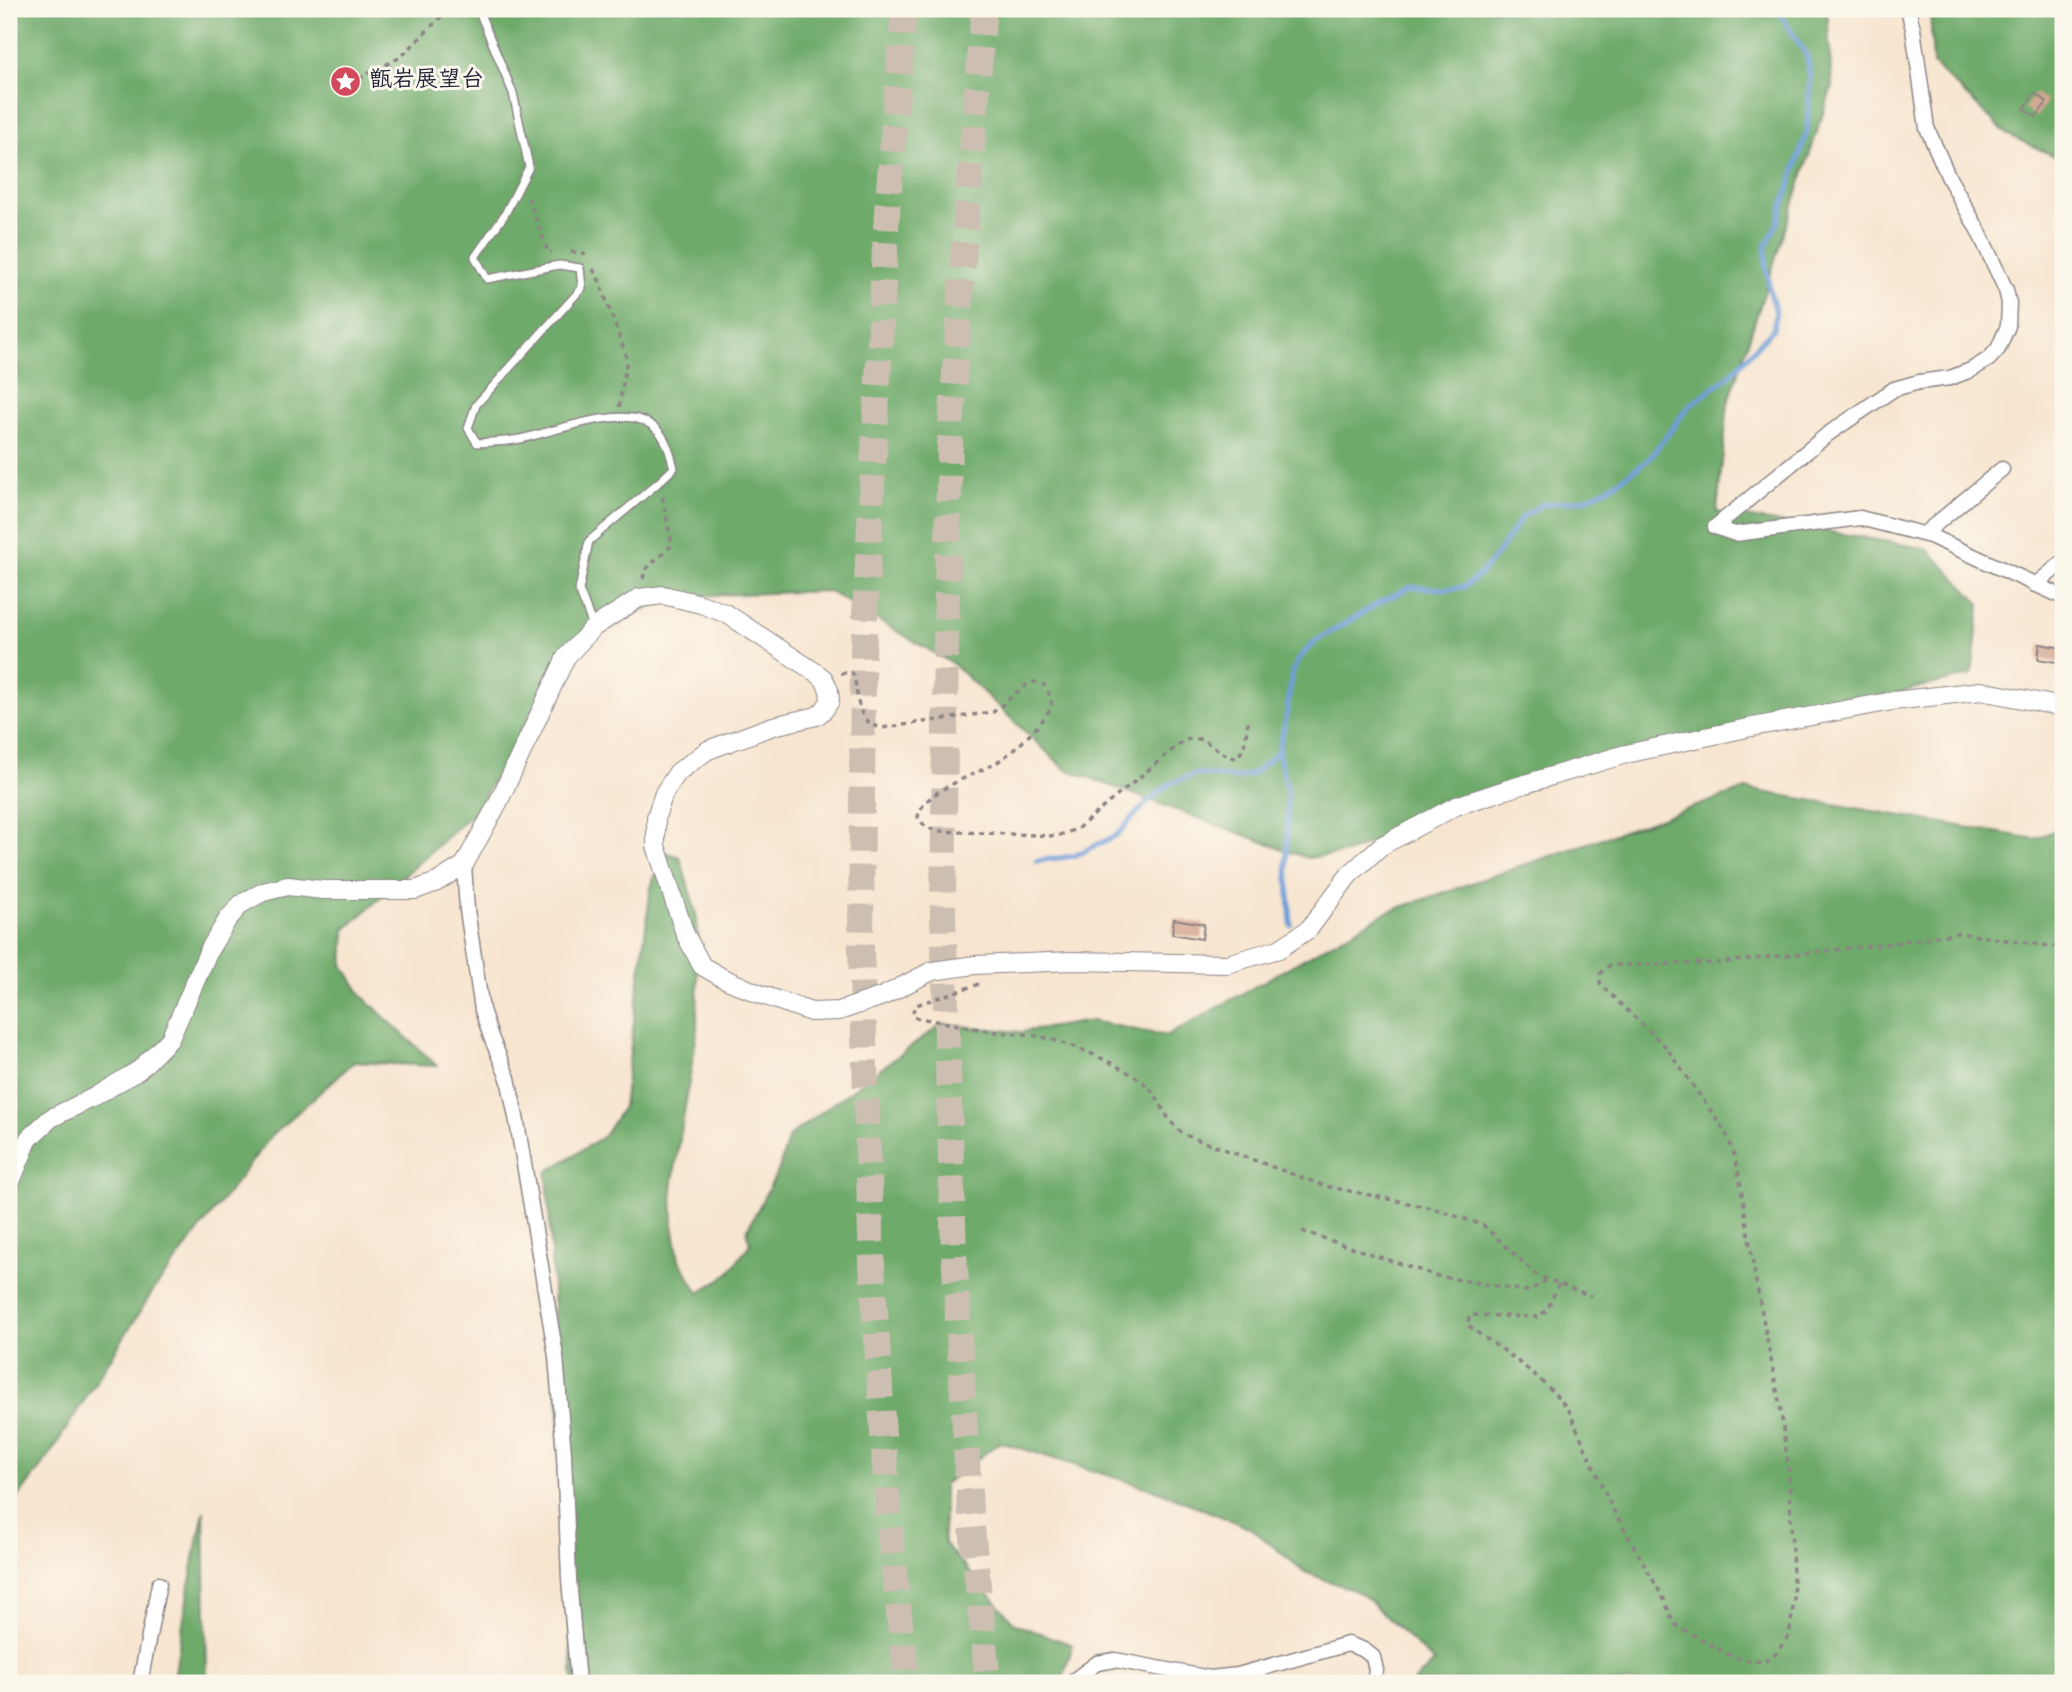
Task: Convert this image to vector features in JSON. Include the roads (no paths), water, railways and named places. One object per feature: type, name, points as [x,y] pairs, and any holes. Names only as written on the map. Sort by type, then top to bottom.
[{"type":"street","points":[[1908,9],[1927,128],[1949,178],[2007,290],[2008,326],[1998,349],[1989,359],[1950,378],[1894,389],[1828,434],[1715,527],[1735,534],[1860,518],[1924,534],[2063,597]]},
{"type":"street","points":[[1924,534],[2001,469]]},
{"type":"street","points":[[2035,584],[2063,562]]},
{"type":"street","points":[[9,1186],[29,1138],[51,1118],[94,1097],[139,1070],[170,1040],[209,950],[228,919],[241,904],[263,892],[288,886],[323,890],[415,890],[437,883],[464,865],[498,803],[566,657],[594,626],[639,598],[663,595],[701,604],[727,614],[818,674],[824,679],[829,690],[830,701],[817,716],[773,726],[708,750],[678,772],[664,793],[656,817],[656,846],[685,934],[702,966],[757,993],[811,1012],[839,1011],[883,996],[932,971],[975,965],[1072,961],[1227,964],[1279,949],[1309,929],[1349,874],[1381,846],[1456,806],[1626,754],[1893,701],[1980,691],[2063,707]]},
{"type":"street","points":[[464,865],[467,910],[482,1010],[508,1078],[513,1100],[556,1356],[578,1683]]},
{"type":"street","points":[[140,1683],[159,1584]]},
{"type":"street","points":[[1070,1683],[1097,1662],[1115,1660],[1210,1678],[1238,1675],[1348,1644],[1373,1657],[1376,1670],[1374,1683]]},
{"type":"lane","points":[[478,9],[513,93],[529,167],[505,214],[475,257],[487,279],[559,265],[580,268],[582,288],[476,405],[468,428],[477,443],[517,439],[617,416],[646,421],[666,440],[674,468],[589,541],[579,590],[594,626]]},
{"type":"waterway","points":[[1291,925],[1287,865],[1287,790],[1278,751],[1286,719],[1292,672],[1301,656],[1316,641],[1411,587],[1464,587],[1495,557],[1522,517],[1541,505],[1585,499],[1610,487],[1648,460],[1689,406],[1730,375],[1773,329],[1776,313],[1770,292],[1766,247],[1778,222],[1807,131],[1810,79],[1807,56],[1777,9]]},
{"type":"waterway","points":[[1036,861],[1074,856],[1117,835],[1147,802],[1169,784],[1196,774],[1238,778],[1255,773],[1278,751]]},
{"type":"tunnel","points":[[904,9],[887,213],[863,652],[861,950],[872,1264],[889,1527],[907,1683]]},
{"type":"tunnel","points":[[984,9],[950,441],[943,915],[954,1253],[970,1508],[988,1683]]},
{"type":"place","name":"甑岩展望台","points":[[346,81]]}]
